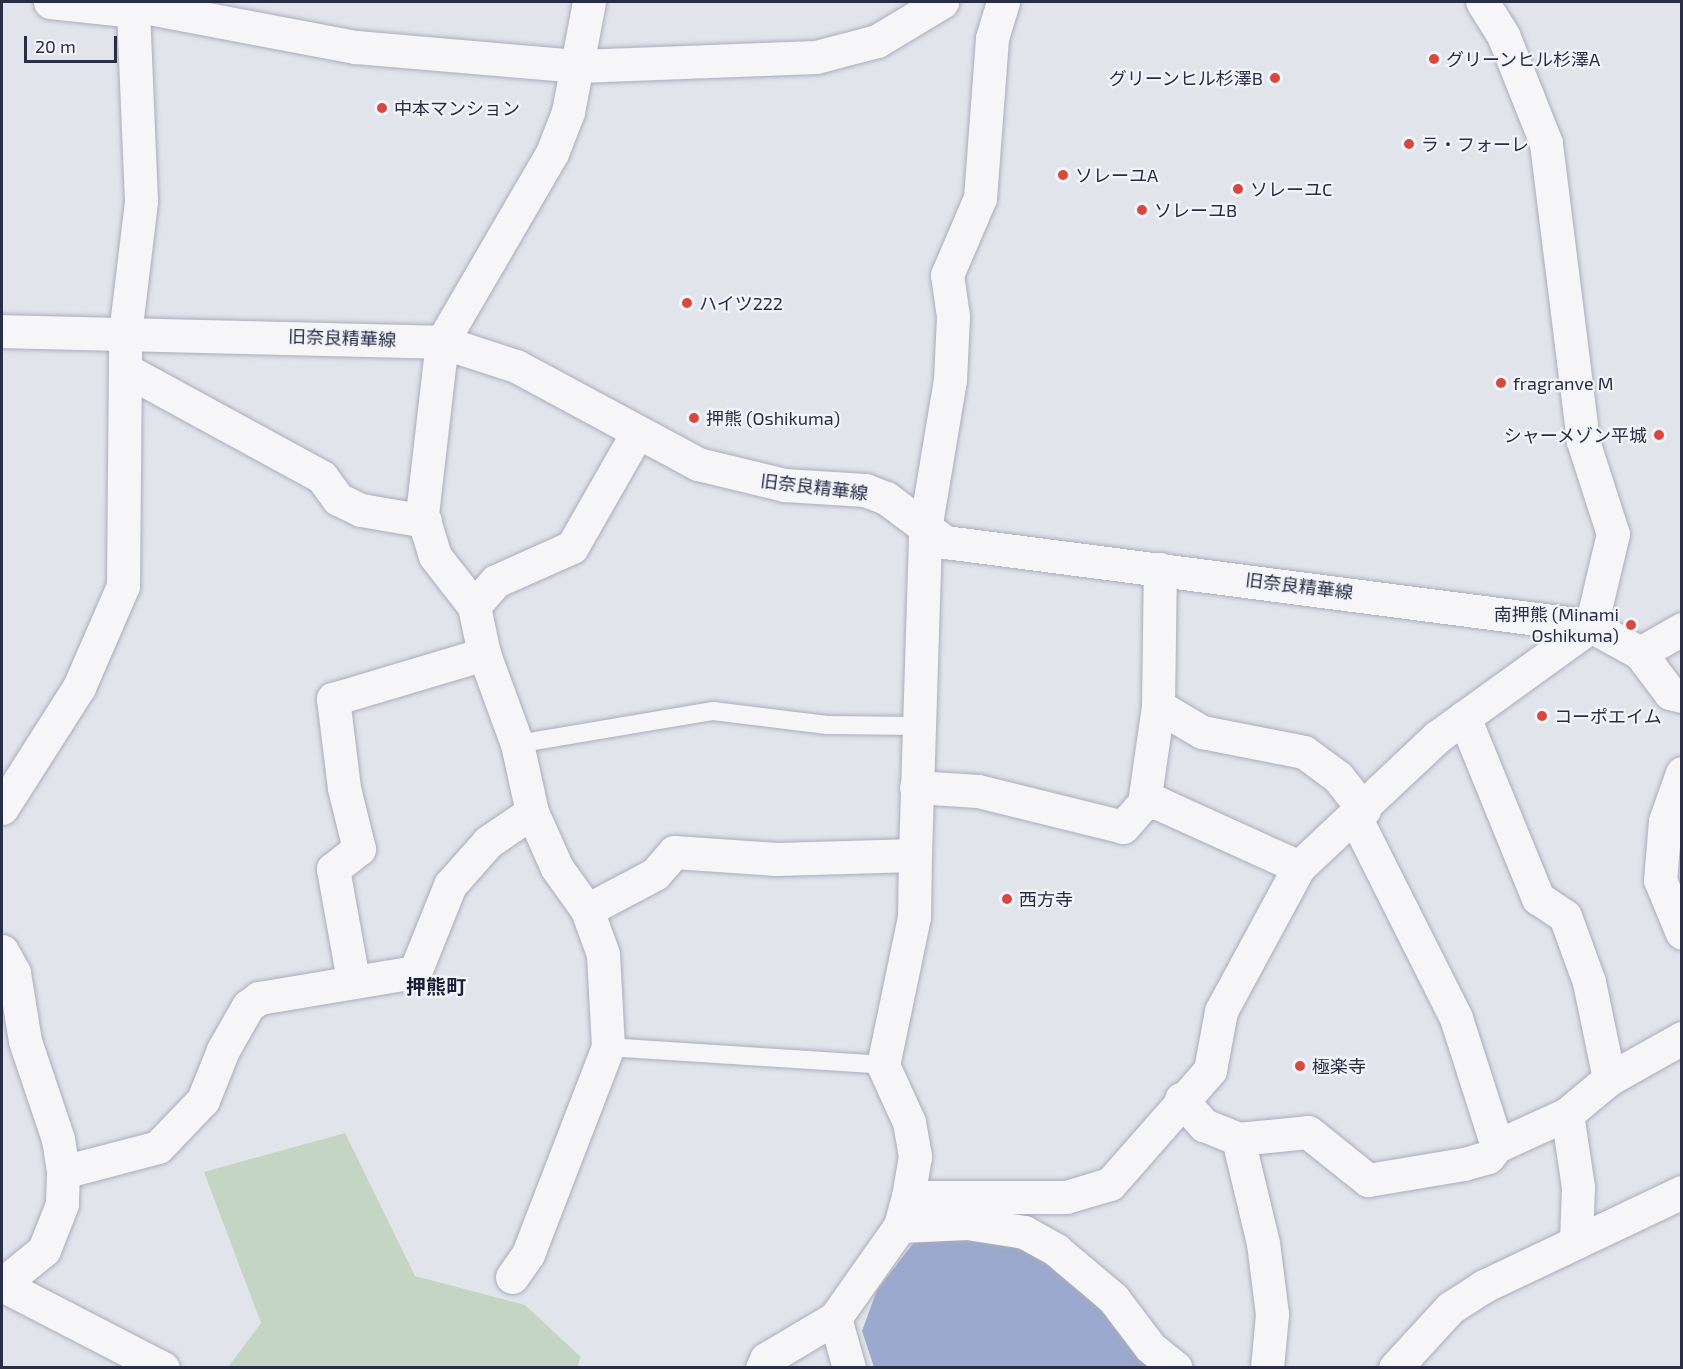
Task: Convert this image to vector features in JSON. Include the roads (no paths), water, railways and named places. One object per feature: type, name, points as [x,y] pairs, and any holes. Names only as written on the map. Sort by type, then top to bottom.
[{"type":"street","points":[[50,2],[133,11],[149,8],[356,47],[579,66],[816,57],[877,41],[942,2]]},
{"type":"street","points":[[512,1277],[528,1254],[608,1047],[603,954],[587,910],[557,868],[532,812],[517,744],[484,654],[474,606],[435,556],[425,521],[442,342],[552,153],[579,66],[589,2]]},
{"type":"street","points":[[762,1368],[766,1359],[835,1318],[904,1211],[915,1156],[909,1122],[883,1065],[914,917],[916,726],[925,530],[950,380],[953,316],[947,275],[980,198],[992,38],[1003,2]]},
{"type":"street","points":[[904,1211],[1066,1197],[1110,1184],[1181,1099],[1210,1070],[1221,1011],[1299,867],[1464,717],[1591,626],[1613,534],[1583,441],[1546,143],[1503,35],[1482,2]]},
{"type":"street","points":[[2,808],[79,687],[123,586],[125,334],[141,201],[133,11]]},
{"type":"street","name":"旧奈良精華線","points":[[2,332],[442,342],[516,366],[636,435],[728,474],[784,485],[865,490],[886,498],[925,530],[945,542],[1591,626],[1640,653],[1670,693],[1682,696]]},
{"type":"street","points":[[126,370],[322,477],[338,499],[361,510],[425,521]]},
{"type":"street","points":[[474,606],[496,581],[572,547],[636,435]]},
{"type":"street","points":[[916,787],[978,791],[1123,827],[1144,803],[1158,706],[1160,569]]},
{"type":"street","points":[[1640,653],[1682,629]]},
{"type":"street","points":[[353,980],[333,869],[359,849],[344,788],[333,699],[413,680],[484,654]]},
{"type":"street","points":[[1158,706],[1202,732],[1304,752],[1338,777],[1359,813],[1456,1018],[1497,1146]]},
{"type":"street","points":[[1464,717],[1538,898],[1565,916],[1588,982],[1609,1079]]},
{"type":"street","points":[[1682,773],[1665,821],[1660,880],[1682,933]]},
{"type":"street","points":[[1144,803],[1173,807],[1299,867]]},
{"type":"street","points":[[63,1172],[158,1147],[203,1101],[223,1050],[248,1006],[259,998],[353,980],[415,972],[450,885],[488,842],[532,812]]},
{"type":"street","points":[[587,910],[655,874],[674,852],[777,859],[915,855]]},
{"type":"street","points":[[2,951],[14,973],[25,1041],[58,1139],[63,1172],[62,1204],[44,1250],[2,1284],[163,1368]]},
{"type":"street","points":[[1181,1099],[1204,1125],[1238,1139],[1308,1132],[1368,1180],[1464,1164],[1488,1157],[1497,1146],[1567,1114],[1609,1079],[1682,1038]]},
{"type":"street","points":[[1567,1114],[1578,1187],[1576,1242]]},
{"type":"street","points":[[1238,1139],[1263,1243],[1272,1314],[1267,1368]]},
{"type":"street","points":[[1395,1368],[1450,1308],[1576,1242],[1682,1192]]},
{"type":"street","points":[[904,1211],[1024,1232],[1056,1250],[1113,1298],[1150,1347],[1176,1368]]},
{"type":"street","points":[[835,1318],[849,1368]]},
{"type":"lane","points":[[517,744],[713,711],[827,725],[916,726]]},
{"type":"lane","points":[[608,1047],[883,1065]]},
{"type":"water","points":[[995,1230],[1060,1252],[1167,1367],[874,1367],[862,1331],[877,1290],[915,1241]]},
{"type":"place","name":"グリーンヒル杉澤A","points":[[1434,59]]},
{"type":"place","name":"グリーンヒル杉澤B","points":[[1275,78]]},
{"type":"place","name":"中本マンション","points":[[382,108]]},
{"type":"place","name":"ラ・フォーレ","points":[[1409,144]]},
{"type":"place","name":"ソレーユA","points":[[1063,175]]},
{"type":"place","name":"ソレーユC","points":[[1238,189]]},
{"type":"place","name":"ソレーユB","points":[[1142,210]]},
{"type":"place","name":"ハイツ222","points":[[687,303]]},
{"type":"place","name":"fragranve M","points":[[1501,383]]},
{"type":"place","name":"押熊 (Oshikuma)","points":[[694,418]]},
{"type":"place","name":"シャーメゾン平城","points":[[1659,435]]},
{"type":"place","name":"南押熊 (Minami Oshikuma)","points":[[1631,625]]},
{"type":"place","name":"コーポエイム","points":[[1542,716]]},
{"type":"place","name":"西方寺","points":[[1007,899]]},
{"type":"place","name":"極楽寺","points":[[1300,1066]]},
{"type":"district","name":"押熊町","points":[[436,986]]}]
